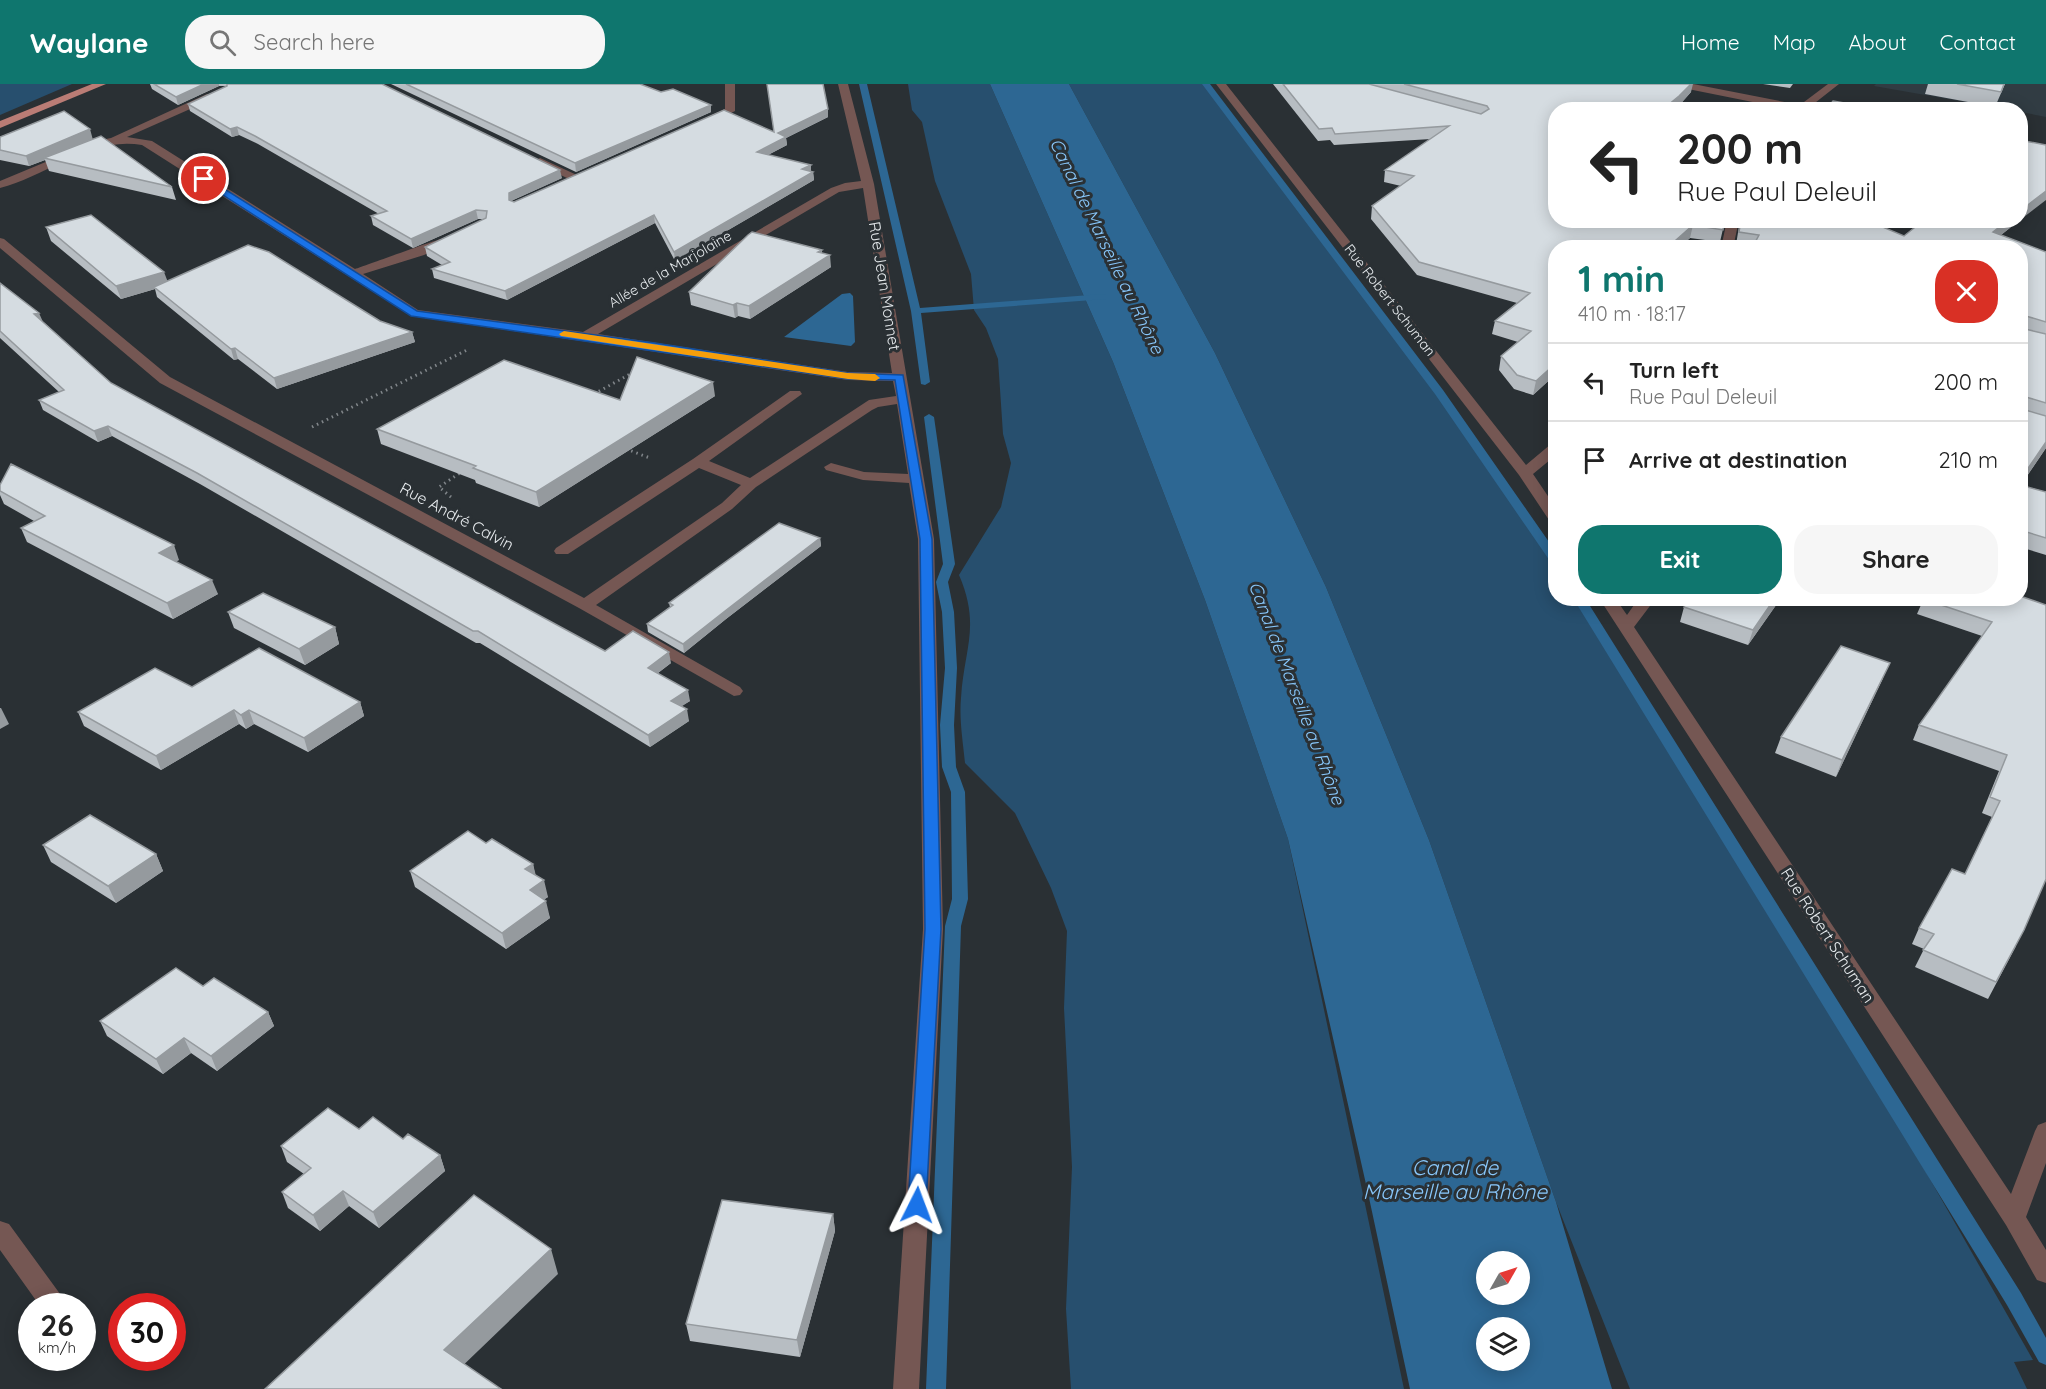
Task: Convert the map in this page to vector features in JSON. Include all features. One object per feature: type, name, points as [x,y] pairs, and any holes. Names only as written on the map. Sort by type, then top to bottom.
[{"type":"main road","points":[[0,125],[100,84]]},
{"type":"street","points":[[699,124],[730,111],[730,84]]},
{"type":"street","name":"Rue Jean Monnet","points":[[843,84],[868,184],[926,539],[933,929],[906,1389]]},
{"type":"street","points":[[1678,84],[1766,102]]},
{"type":"street","points":[[1810,102],[1834,84]]},
{"type":"street","name":"Rue Robert Schuman","points":[[1224,85],[1525,473],[1548,508]]},
{"type":"street","points":[[114,140],[123,133],[224,90]]},
{"type":"street","points":[[0,185],[87,147],[114,140],[138,140],[148,143],[415,314],[848,376],[900,377]]},
{"type":"street","points":[[534,158],[575,178]]},
{"type":"street","name":"Allée de la Marjolaine","points":[[584,337],[835,190],[845,186],[868,184]]},
{"type":"street","points":[[352,274],[420,252],[462,233]]},
{"type":"street","name":"Rue André Calvin","points":[[0,242],[165,380],[585,605],[734,691]]},
{"type":"street","points":[[562,551],[698,462],[795,394]]},
{"type":"street","points":[[585,605],[727,506],[751,484],[867,407],[903,399]]},
{"type":"street","points":[[1525,473],[1548,454]]},
{"type":"street","points":[[698,462],[751,484]]},
{"type":"street","points":[[831,467],[863,476],[916,479]]},
{"type":"street","name":"Rue Robert Schuman","points":[[1612,606],[2014,1218],[2046,1272]]},
{"type":"street","points":[[1626,627],[1642,606]]},
{"type":"street","points":[[2014,1218],[2046,1131]]},
{"type":"street","points":[[0,1231],[45,1293]]},
{"type":"path","points":[[307,430],[478,345]]},
{"type":"path","points":[[589,398],[637,370]]},
{"type":"path","points":[[617,446],[684,471]]},
{"type":"path","points":[[460,503],[439,487],[472,466]]},
{"type":"shaded area","points":[[0,84],[72,84],[0,115]]},
{"type":"shaded area","points":[[908,84],[990,84],[1113,362],[1205,600],[1288,839],[1404,1389],[1071,1389],[1066,1309],[1072,1167],[1064,1008],[1067,931],[1051,888],[1015,813],[965,763],[961,722],[961,698],[970,623],[966,593],[959,575],[1001,507],[1011,463],[1003,434],[998,359],[986,328],[974,310],[971,274],[935,181],[922,122],[912,110]]},
{"type":"shaded area","points":[[1069,84],[1206,84],[1498,471],[1548,553],[1548,606],[1580,606],[1898,1123],[2033,1360],[2014,1362],[2027,1389],[1630,1389],[1556,1202],[1429,840],[1326,587],[1215,353]]},
{"type":"shaded area","points":[[1876,84],[2046,84],[2046,117],[2028,113],[2028,102],[1965,102],[1874,86]]},
{"type":"water","name":"Canal de Marseille au Rhône","points":[[990,84],[1069,84],[1215,353],[1326,587],[1429,840],[1556,1202],[1612,1389],[1410,1389],[1288,839],[1205,600],[1113,362]]},
{"type":"water","points":[[850,293],[853,296],[855,342],[851,346],[784,337],[842,294]]},
{"type":"building","points":[[154,84],[204,84],[176,97]]},
{"type":"building","points":[[227,84],[382,84],[560,170],[509,193],[509,200],[514,202],[724,110],[774,132],[767,84],[823,84],[828,109],[778,133],[786,137],[757,152],[811,165],[802,169],[813,172],[674,252],[654,215],[505,291],[432,269],[450,262],[425,247],[486,218],[487,211],[476,210],[411,239],[371,216],[387,211],[255,136],[237,127],[230,129],[188,104]]},
{"type":"building","points":[[406,84],[640,84],[661,92],[673,89],[711,105],[575,163]]},
{"type":"building","points":[[1283,84],[1369,84],[1481,114],[1489,109],[1487,106],[1404,84],[1691,84],[1672,102],[1548,102],[1548,228],[1690,228],[1676,240],[1548,240],[1548,370],[1536,381],[1517,375],[1501,356],[1531,331],[1495,321],[1530,293],[1419,262],[1372,206],[1414,176],[1385,170],[1449,126],[1335,134],[1332,128],[1319,129]]},
{"type":"building","points":[[1957,84],[2004,84],[2001,92]]},
{"type":"building","points":[[64,111],[90,129],[26,156],[0,150],[0,137]]},
{"type":"building","points":[[101,136],[172,187],[44,158]]},
{"type":"building","points":[[2028,142],[2046,145],[2046,191],[2028,205]]},
{"type":"building","points":[[91,215],[164,272],[116,286],[46,227]]},
{"type":"building","points":[[1740,228],[1885,228],[1904,236],[1914,228],[1998,228],[1993,232],[2014,240],[1756,240],[1759,235],[1739,232]]},
{"type":"building","points":[[752,232],[822,250],[818,252],[830,255],[749,306],[737,303],[733,305],[689,292],[748,235]]},
{"type":"building","points":[[248,245],[269,252],[380,321],[412,332],[274,378],[235,348],[231,349],[154,287]]},
{"type":"building","points":[[2028,245],[2046,252],[2046,322],[2028,317]]},
{"type":"building","points":[[0,283],[39,313],[34,314],[111,383],[605,651],[633,631],[669,652],[648,668],[688,690],[671,701],[687,709],[648,735],[478,631],[473,631],[197,473],[108,426],[94,431],[39,400],[64,390],[0,331]]},
{"type":"building","points":[[2028,330],[2046,334],[2046,403],[2028,398]]},
{"type":"building","points":[[637,357],[713,382],[536,492],[473,468],[476,466],[377,429],[504,360],[620,400]]},
{"type":"building","points":[[2028,411],[2046,416],[2046,442],[2028,468]]},
{"type":"building","points":[[11,464],[174,545],[159,553],[212,580],[167,603],[21,528],[45,516],[0,491],[0,485]]},
{"type":"building","points":[[2028,487],[2046,492],[2046,538],[2028,532]]},
{"type":"building","points":[[779,523],[820,538],[683,644],[647,624],[673,605],[669,603]]},
{"type":"building","points":[[263,593],[335,627],[299,649],[228,612]]},
{"type":"building","points":[[2028,599],[2046,605],[2046,879],[2024,930],[1996,982],[1923,950],[1934,934],[1919,928],[1952,869],[1965,874],[2000,801],[1990,797],[2007,755],[1919,725],[1992,622],[1944,606],[2028,606]]},
{"type":"building","points":[[1685,606],[1770,606],[1753,630]]},
{"type":"building","points":[[1841,646],[1890,663],[1842,760],[1781,737]]},
{"type":"building","points":[[259,648],[360,702],[304,738],[249,710],[241,715],[234,710],[156,756],[78,712],[155,668],[192,687]]},
{"type":"building","points":[[90,815],[156,854],[108,886],[43,845]]},
{"type":"building","points":[[468,831],[486,843],[492,839],[533,864],[525,869],[544,880],[530,890],[546,901],[502,933],[410,871]]},
{"type":"building","points":[[176,968],[203,986],[214,978],[268,1012],[211,1056],[184,1038],[156,1059],[100,1021]]},
{"type":"building","points":[[328,1108],[359,1129],[373,1117],[403,1139],[408,1134],[440,1155],[373,1212],[343,1191],[313,1215],[282,1192],[311,1168],[281,1146]]},
{"type":"building","points":[[474,1195],[551,1249],[444,1350],[501,1389],[265,1389]]},
{"type":"building","points":[[722,1200],[833,1214],[797,1340],[686,1324]]},
{"type":"waterway","points":[[863,84],[916,311]]},
{"type":"waterway","points":[[1206,84],[1439,392],[1548,549]]},
{"type":"waterway","points":[[916,311],[1103,297]]},
{"type":"waterway","points":[[916,311],[925,382]]},
{"type":"waterway","points":[[929,417],[949,564],[942,582],[948,612],[951,668],[947,725],[949,767],[958,792],[960,899],[953,926],[936,1389]]},
{"type":"waterway","points":[[1584,606],[2014,1299],[2046,1356]]},
{"type":"slow traffic","points":[[564,334],[848,376],[875,378]]},
{"type":"route","points":[[204,179],[415,314],[655,346],[848,376],[900,377],[926,539],[933,929],[917,1205]]}]
